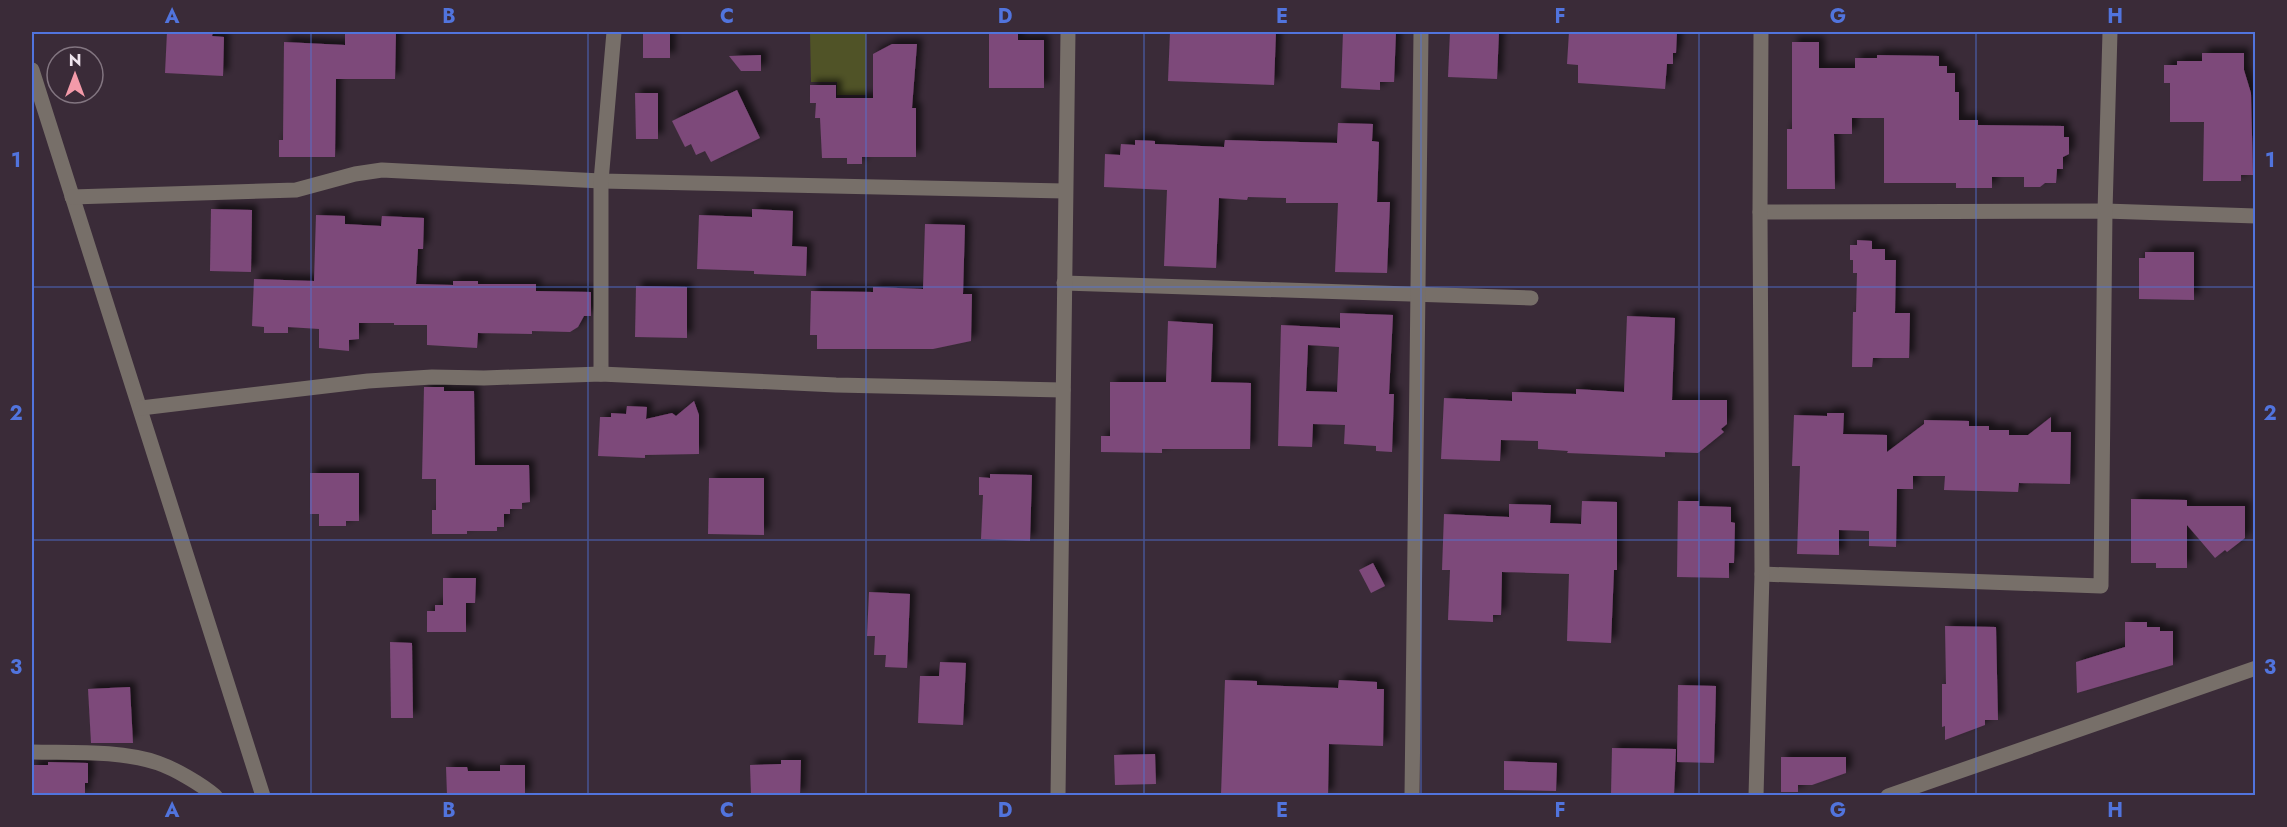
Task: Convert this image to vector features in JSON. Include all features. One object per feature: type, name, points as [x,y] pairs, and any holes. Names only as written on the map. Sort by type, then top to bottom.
[{"type":"street","points":[[601,374],[601,181],[614,32]]},
{"type":"street","points":[[1058,795],[1068,32]]},
{"type":"street","points":[[1412,795],[1421,32]]},
{"type":"street","points":[[1756,795],[1762,574],[1761,32]]},
{"type":"street","points":[[1762,574],[2101,586],[2105,211],[2110,32]]},
{"type":"street","points":[[32,70],[263,795]]},
{"type":"street","points":[[72,197],[296,190],[355,174],[382,170],[601,181],[1065,191]]},
{"type":"street","points":[[1760,212],[2105,211],[2256,216]]},
{"type":"street","points":[[1064,283],[1531,298]]},
{"type":"street","points":[[141,408],[368,381],[432,377],[484,378],[601,374],[836,385],[1063,390]]},
{"type":"street","points":[[1888,795],[2256,668]]},
{"type":"street","points":[[32,752],[112,754],[158,763],[215,795]]},
{"type":"green space","points":[[810,32],[866,32],[866,95],[837,95],[837,82],[811,82]]},
{"type":"building","points":[[167,32],[213,32],[212,36],[224,37],[223,76],[165,73]]},
{"type":"building","points":[[345,32],[396,32],[395,79],[336,79],[335,157],[279,157],[279,140],[283,140],[284,42],[345,45]]},
{"type":"building","points":[[643,32],[670,32],[670,58],[643,58]]},
{"type":"building","points":[[989,32],[1018,32],[1018,40],[1044,40],[1044,88],[989,88]]},
{"type":"building","points":[[1170,32],[1276,32],[1274,85],[1168,81]]},
{"type":"building","points":[[1343,32],[1396,32],[1394,82],[1380,82],[1380,90],[1341,88]]},
{"type":"building","points":[[1450,32],[1499,32],[1497,79],[1448,77]]},
{"type":"building","points":[[1569,32],[1677,32],[1676,53],[1673,53],[1673,64],[1667,64],[1665,89],[1578,83],[1578,65],[1567,64]]},
{"type":"building","points":[[1792,42],[1819,42],[1819,68],[1855,68],[1855,58],[1877,58],[1877,55],[1939,56],[1939,66],[1947,66],[1947,73],[1955,73],[1955,92],[1959,92],[1959,120],[1978,120],[1978,125],[2064,126],[2064,137],[2069,137],[2069,154],[2063,157],[2063,169],[2057,169],[2056,183],[2045,183],[2040,187],[2024,187],[2024,177],[1992,177],[1992,188],[1956,188],[1956,183],[1884,183],[1884,118],[1852,118],[1852,134],[1834,134],[1835,189],[1787,189],[1787,129],[1792,129]]},
{"type":"building","points":[[892,44],[917,44],[912,108],[916,108],[916,157],[862,157],[862,164],[847,164],[847,158],[822,158],[820,118],[815,118],[816,103],[810,103],[810,85],[836,85],[836,98],[873,98],[873,54]]},
{"type":"building","points":[[2202,53],[2244,53],[2244,70],[2251,93],[2253,175],[2241,175],[2241,181],[2203,181],[2204,122],[2170,122],[2170,83],[2164,83],[2164,65],[2177,65],[2177,61],[2202,61]]},
{"type":"building","points":[[761,55],[761,71],[741,71],[729,56]]},
{"type":"building","points":[[737,90],[760,138],[711,162],[705,151],[696,155],[691,144],[685,147],[672,121]]},
{"type":"building","points":[[635,93],[658,93],[658,139],[636,139]]},
{"type":"building","points":[[1338,123],[1373,124],[1372,141],[1379,142],[1377,202],[1390,202],[1387,273],[1335,272],[1338,203],[1286,203],[1286,198],[1248,197],[1247,200],[1219,198],[1216,268],[1164,266],[1167,190],[1104,187],[1105,154],[1120,155],[1121,144],[1135,145],[1135,140],[1155,141],[1155,144],[1224,147],[1225,140],[1337,143]]},
{"type":"building","points":[[211,209],[252,210],[251,272],[210,271]]},
{"type":"building","points":[[752,209],[793,211],[792,246],[807,247],[806,276],[697,269],[699,215],[752,217]]},
{"type":"building","points":[[316,215],[345,216],[345,224],[381,226],[382,216],[424,218],[423,249],[418,249],[416,284],[453,285],[453,281],[478,281],[478,284],[536,284],[536,291],[591,292],[591,316],[584,316],[578,327],[570,332],[478,333],[477,348],[427,345],[427,325],[359,323],[359,339],[349,340],[349,351],[319,348],[319,329],[288,327],[288,333],[264,333],[264,327],[252,326],[254,279],[314,281]]},
{"type":"building","points":[[925,224],[965,225],[963,294],[972,294],[971,341],[933,349],[817,349],[817,335],[810,335],[811,291],[873,292],[873,287],[923,289]]},
{"type":"building","points":[[1857,240],[1872,241],[1872,249],[1885,249],[1885,260],[1896,260],[1895,313],[1910,313],[1909,358],[1873,358],[1872,367],[1852,367],[1853,312],[1856,312],[1857,273],[1853,273],[1850,245],[1857,245]]},
{"type":"building","points":[[2145,252],[2194,252],[2194,300],[2139,299],[2139,258],[2145,258]]},
{"type":"building","points":[[636,286],[687,287],[687,338],[635,337]]},
{"type":"building","points":[[1340,313],[1393,315],[1389,394],[1394,394],[1392,452],[1376,451],[1376,446],[1344,444],[1345,425],[1313,424],[1312,447],[1278,446],[1281,325],[1340,328]],"holes":[[[1308,345],[1339,347],[1337,392],[1306,391]]]},
{"type":"building","points":[[1627,316],[1675,318],[1672,400],[1727,400],[1727,424],[1721,429],[1724,432],[1698,453],[1665,452],[1665,457],[1567,453],[1568,451],[1538,449],[1538,441],[1501,440],[1500,461],[1441,459],[1444,398],[1512,401],[1512,392],[1576,394],[1576,389],[1624,392]]},
{"type":"building","points":[[1168,321],[1213,324],[1211,382],[1251,383],[1250,449],[1162,449],[1162,453],[1101,452],[1101,436],[1110,436],[1110,382],[1166,382]]},
{"type":"building","points":[[424,387],[444,387],[444,391],[474,391],[475,465],[529,465],[530,502],[522,503],[522,509],[510,509],[510,514],[504,514],[504,527],[497,527],[497,531],[432,534],[432,510],[436,510],[436,479],[422,479]]},
{"type":"building","points":[[694,401],[699,415],[699,454],[645,455],[645,458],[598,456],[600,417],[611,417],[611,413],[626,414],[627,406],[647,407],[646,419],[672,413],[676,416]]},
{"type":"building","points":[[1827,413],[1844,413],[1843,434],[1887,435],[1887,452],[1924,424],[1924,420],[1969,421],[1969,426],[1989,426],[1989,430],[2009,430],[2009,435],[2028,435],[2051,417],[2051,432],[2071,432],[2070,484],[2019,483],[2018,492],[1944,490],[1945,476],[1913,476],[1913,489],[1897,489],[1896,547],[1869,546],[1869,531],[1839,530],[1839,555],[1797,554],[1800,466],[1792,466],[1794,415],[1827,416]]},
{"type":"building","points":[[310,473],[359,473],[359,521],[346,521],[346,526],[319,526],[319,514],[310,514]]},
{"type":"building","points":[[990,474],[1032,475],[1030,541],[981,539],[983,495],[979,495],[979,477],[990,478]]},
{"type":"building","points":[[709,478],[764,478],[764,535],[708,534]]},
{"type":"building","points":[[2131,499],[2187,500],[2187,506],[2245,506],[2245,538],[2215,558],[2187,525],[2187,568],[2156,568],[2156,563],[2131,563]]},
{"type":"building","points":[[1582,501],[1617,502],[1617,570],[1614,570],[1611,643],[1567,641],[1569,574],[1502,572],[1501,615],[1493,615],[1493,622],[1448,620],[1450,570],[1442,570],[1444,514],[1509,517],[1509,504],[1551,505],[1550,523],[1581,524]]},
{"type":"building","points":[[1678,501],[1699,501],[1699,506],[1731,507],[1731,522],[1735,523],[1734,563],[1729,563],[1729,578],[1677,577]]},
{"type":"building","points":[[1373,563],[1385,586],[1371,593],[1359,570]]},
{"type":"building","points":[[443,578],[476,578],[475,603],[466,603],[466,632],[427,632],[427,611],[435,611],[435,605],[443,605]]},
{"type":"building","points":[[869,592],[910,594],[907,668],[885,667],[886,655],[874,655],[875,636],[867,636]]},
{"type":"building","points":[[2125,622],[2147,622],[2147,627],[2160,627],[2160,631],[2173,631],[2173,665],[2077,693],[2076,662],[2125,647]]},
{"type":"building","points":[[1945,626],[1996,627],[1998,720],[1985,720],[1985,725],[1945,740],[1945,726],[1942,727],[1942,684],[1946,684]]},
{"type":"building","points":[[390,642],[412,643],[413,718],[391,718]]},
{"type":"building","points":[[940,662],[966,663],[963,725],[918,723],[920,676],[939,676]]},
{"type":"building","points":[[1225,680],[1257,681],[1257,685],[1338,688],[1339,680],[1377,682],[1377,689],[1384,689],[1383,746],[1329,744],[1328,795],[1221,795]]},
{"type":"building","points":[[1678,685],[1716,686],[1714,763],[1677,762]]},
{"type":"building","points":[[130,687],[133,743],[91,743],[88,689]]},
{"type":"building","points":[[1612,748],[1676,749],[1674,795],[1611,795]]},
{"type":"building","points":[[1155,754],[1156,784],[1115,785],[1114,755]]},
{"type":"building","points":[[1781,757],[1846,757],[1846,773],[1812,785],[1798,785],[1798,792],[1781,792]]},
{"type":"building","points":[[781,760],[801,760],[800,795],[751,795],[750,765],[781,764]]},
{"type":"building","points":[[1504,761],[1557,763],[1556,791],[1504,790]]},
{"type":"building","points":[[48,762],[88,763],[88,783],[85,783],[85,795],[34,795],[32,765],[48,765]]},
{"type":"building","points":[[500,765],[525,765],[525,795],[447,795],[446,767],[467,767],[468,771],[500,771]]}]
